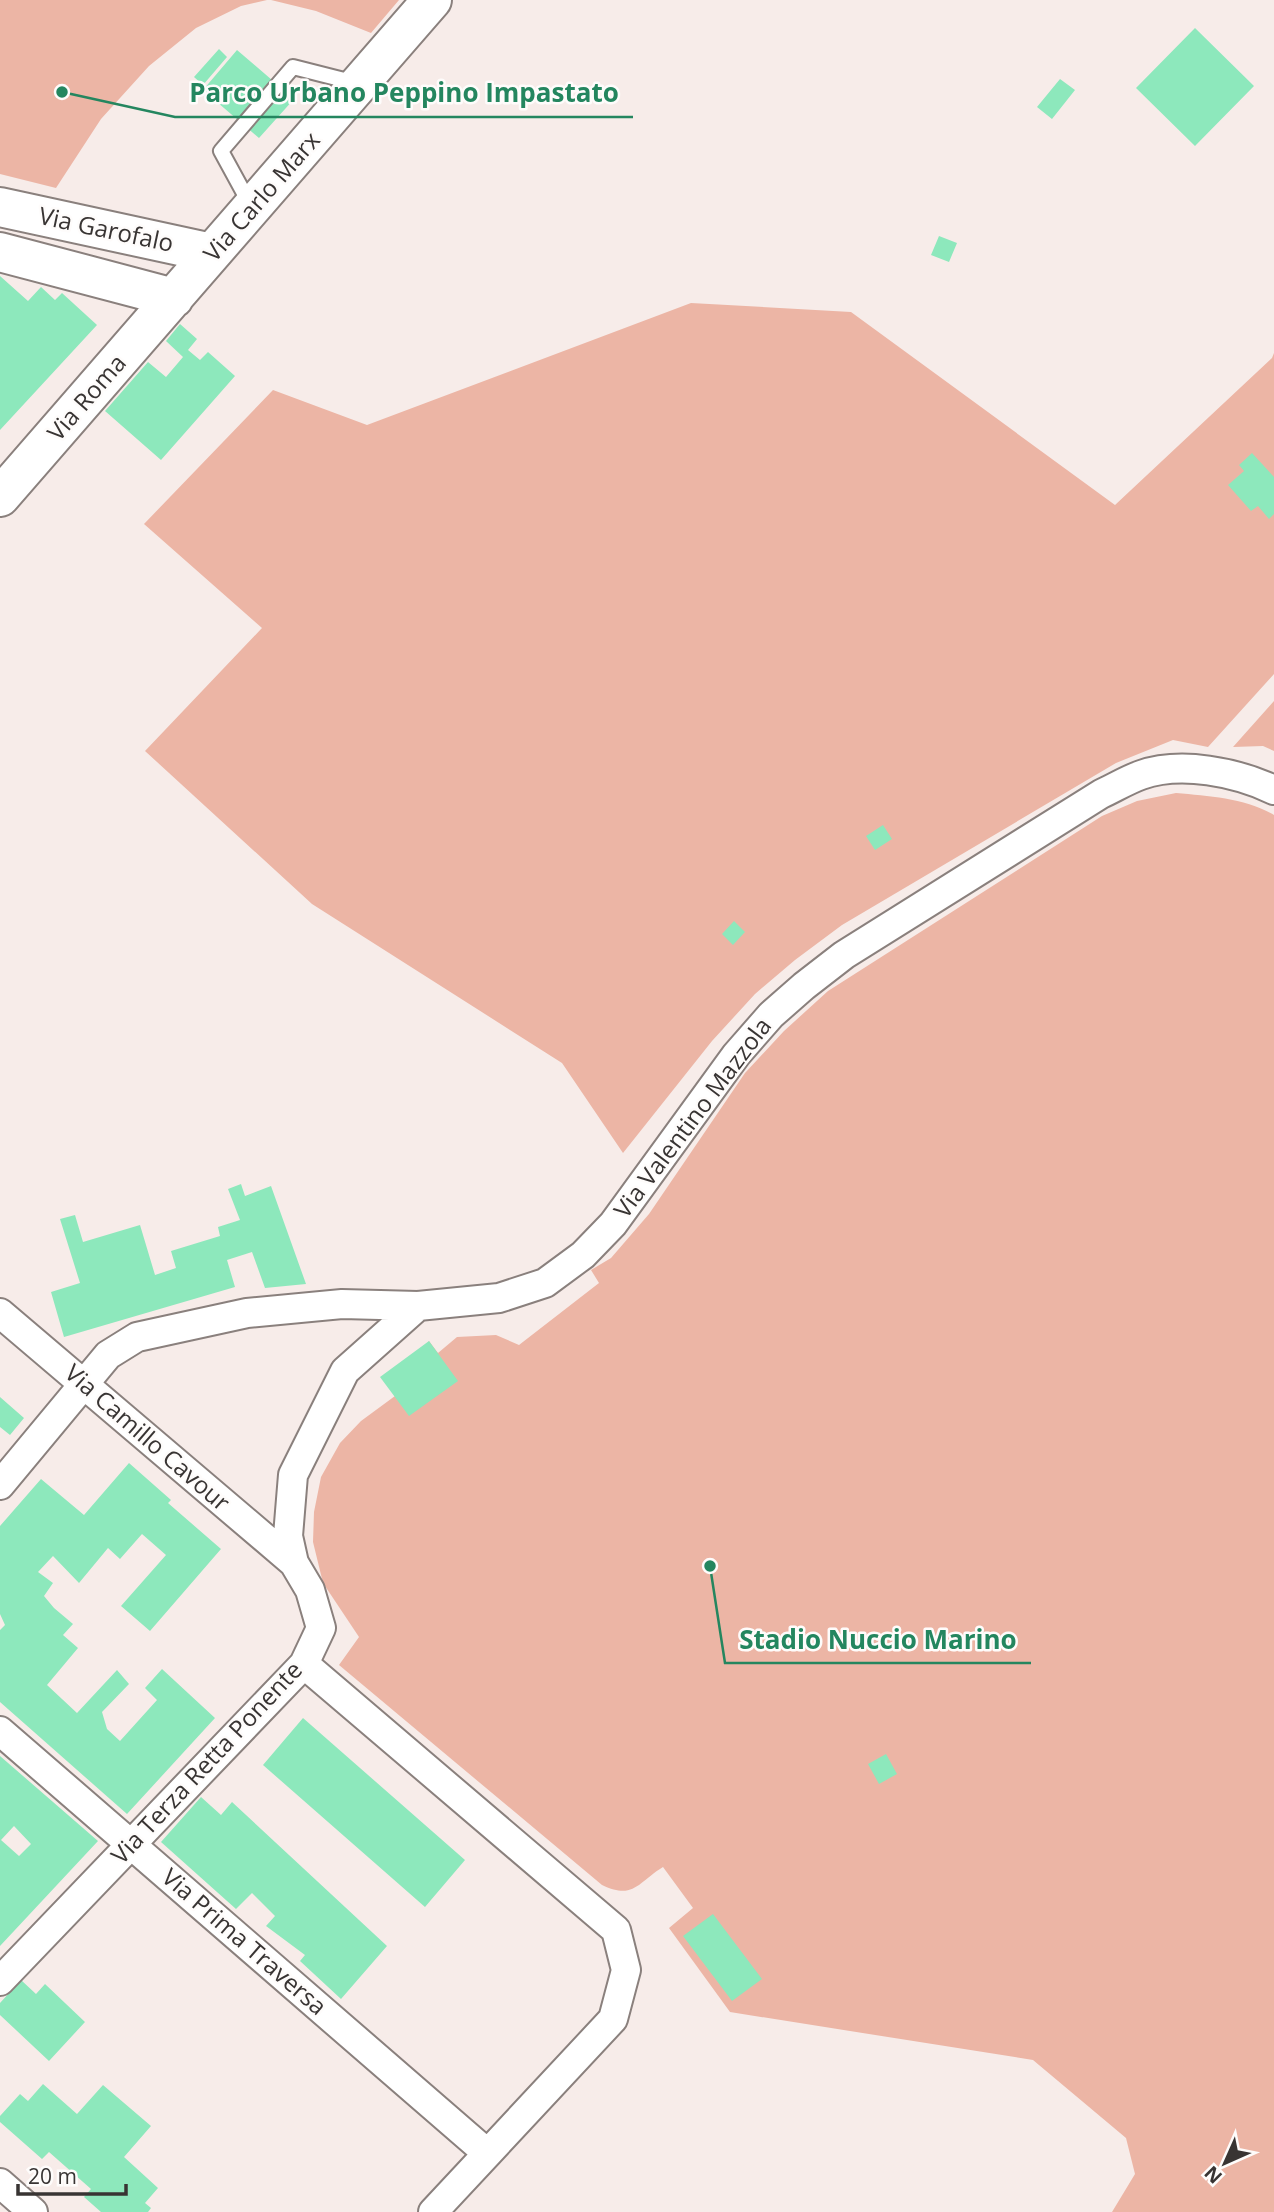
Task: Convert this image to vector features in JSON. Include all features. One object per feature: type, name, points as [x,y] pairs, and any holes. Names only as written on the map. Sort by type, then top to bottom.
[{"type":"main road","name":"Via Carlo Marx","points":[[174,298],[432,0]]},
{"type":"main road","name":"Via Garofalo","points":[[0,207],[212,253]]},
{"type":"main road","name":"Via Garofalo","points":[[0,252],[174,298]]},
{"type":"main road","name":"Via Roma","points":[[0,497],[174,298]]},
{"type":"street","name":"Via Valentino Mazzola","points":[[0,1485],[108,1355],[137,1337],[247,1313],[342,1304],[418,1306],[499,1298],[545,1283],[583,1255],[613,1224],[736,1055],[771,1015],[844,955],[1101,794],[1142,774],[1177,769],[1220,773],[1260,783],[1274,790]]},
{"type":"street","name":"Via Terza Retta Ponente","points":[[0,1981],[304,1664],[321,1628],[310,1590],[294,1563],[288,1536],[293,1475],[345,1371],[418,1306]]},
{"type":"street","name":"Via Camillo Cavour","points":[[0,1313],[294,1563]]},
{"type":"street","points":[[304,1664],[616,1930],[626,1969],[613,2019],[433,2212]]},
{"type":"street","name":"Via Prima Traversa","points":[[0,1731],[487,2153]]},
{"type":"street","points":[[0,2183],[33,2212]]},
{"type":"lane","points":[[252,208],[221,150],[293,66],[360,85]]},
{"type":"shaded area","points":[[0,0],[267,0],[241,6],[196,28],[149,66],[101,119],[56,188],[0,174]]},
{"type":"shaded area","points":[[271,0],[399,0],[371,33],[316,11]]},
{"type":"shaded area","points":[[691,303],[851,312],[1115,505],[1272,358],[1274,353],[1274,674],[1208,747],[1173,740],[1116,763],[842,925],[755,994],[712,1041],[623,1153],[562,1063],[312,904],[145,751],[262,628],[144,524],[273,390],[367,425]]},
{"type":"shaded area","points":[[1274,701],[1274,751],[1263,746],[1233,747]]},
{"type":"shaded area","points":[[1176,793],[1239,801],[1274,815],[1274,2212],[1112,2212],[1135,2174],[1126,2138],[1033,2060],[730,2012],[669,1928],[693,1908],[663,1867],[629,1890],[621,1891],[602,1885],[339,1665],[359,1637],[323,1583],[313,1542],[314,1512],[321,1477],[340,1443],[361,1421],[395,1396],[429,1341],[438,1353],[457,1337],[496,1335],[519,1345],[599,1283],[591,1270],[611,1258],[649,1214],[745,1073],[784,1031],[828,991],[1102,816],[1137,801]]},
{"type":"building","points":[[1195,28],[1254,86],[1195,146],[1136,88]]},
{"type":"building","points":[[219,49],[227,57],[203,85],[194,77]]},
{"type":"building","points":[[237,50],[294,99],[259,138],[203,90]]},
{"type":"building","points":[[1060,79],[1075,90],[1052,119],[1037,107]]},
{"type":"building","points":[[939,236],[957,243],[949,262],[931,255]]},
{"type":"building","points":[[0,276],[28,301],[41,287],[55,300],[62,293],[97,325],[0,430]]},
{"type":"building","points":[[180,324],[197,339],[188,350],[200,360],[208,352],[235,376],[161,460],[105,411],[148,362],[166,377],[183,357],[166,341]]},
{"type":"building","points":[[1252,453],[1274,477],[1274,514],[1269,519],[1258,506],[1251,511],[1228,485],[1244,471],[1239,465]]},
{"type":"building","points":[[883,825],[892,839],[875,850],[866,836]]},
{"type":"building","points":[[734,921],[745,932],[733,945],[722,934]]},
{"type":"building","points":[[241,1184],[245,1196],[271,1186],[306,1284],[265,1288],[252,1252],[227,1260],[235,1287],[64,1337],[51,1292],[80,1283],[60,1219],[75,1215],[83,1242],[140,1225],[155,1275],[176,1268],[171,1251],[220,1236],[218,1227],[240,1220],[228,1189]]},
{"type":"building","points":[[429,1341],[458,1381],[409,1416],[380,1377]]},
{"type":"building","points":[[0,1397],[24,1418],[10,1435],[0,1427]]},
{"type":"building","points":[[129,1463],[171,1500],[168,1503],[221,1549],[150,1631],[121,1606],[166,1555],[142,1534],[120,1559],[108,1548],[79,1583],[53,1556],[38,1572],[53,1583],[44,1596],[73,1624],[63,1635],[78,1648],[47,1685],[77,1713],[117,1670],[129,1684],[102,1712],[107,1729],[120,1741],[157,1700],[145,1688],[162,1669],[215,1718],[127,1814],[0,1702],[0,1630],[5,1625],[0,1614],[0,1526],[41,1479],[84,1515]]},
{"type":"building","points":[[303,1718],[465,1860],[425,1907],[263,1765]]},
{"type":"building","points":[[886,1754],[897,1774],[879,1784],[868,1764]]},
{"type":"building","points":[[0,1756],[98,1841],[0,1946]],"holes":[[[14,1826],[31,1844],[19,1856],[1,1840]]]},
{"type":"building","points":[[201,1797],[221,1815],[232,1802],[387,1946],[341,1999],[300,1961],[305,1955],[266,1926],[275,1916],[252,1893],[236,1909],[161,1842]]},
{"type":"building","points":[[713,1914],[762,1979],[732,2001],[683,1936]]},
{"type":"building","points":[[21,1980],[36,1994],[45,1984],[85,2022],[49,2061],[0,2015],[0,2003]]},
{"type":"building","points":[[43,2084],[77,2114],[103,2085],[151,2126],[124,2157],[158,2188],[145,2203],[151,2208],[148,2212],[101,2212],[84,2197],[91,2189],[49,2152],[42,2159],[0,2122],[0,2116],[20,2094],[28,2101]]},
{"type":"place","name":"Parco Urbano Peppino Impastato","points":[[62,92]]},
{"type":"place","name":"Stadio Nuccio Marino","points":[[710,1566]]}]
